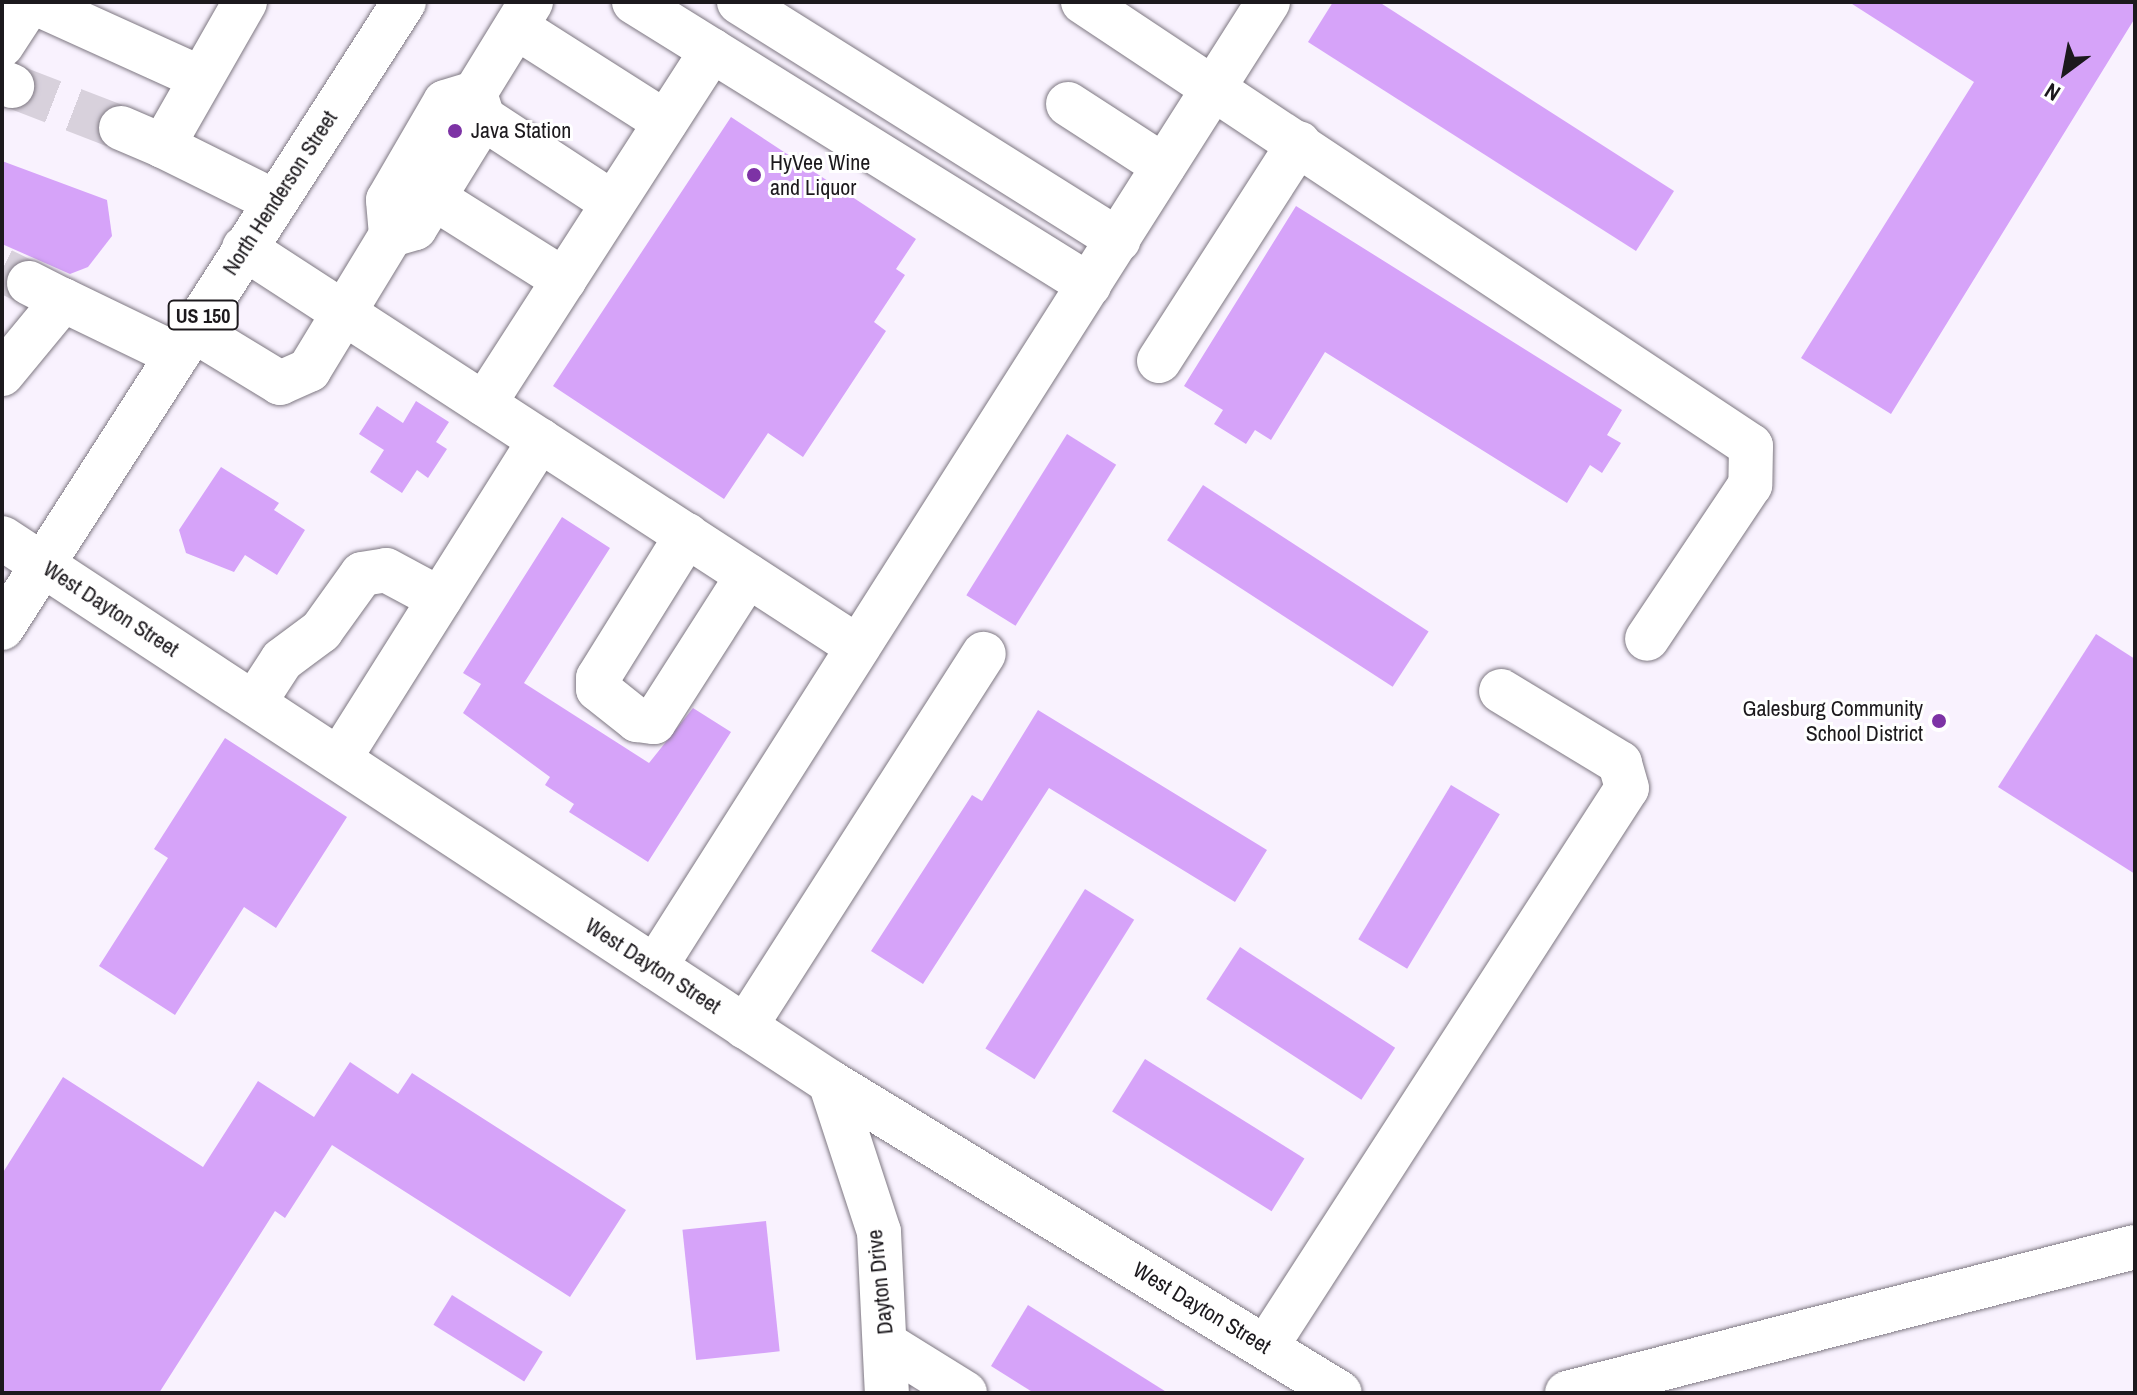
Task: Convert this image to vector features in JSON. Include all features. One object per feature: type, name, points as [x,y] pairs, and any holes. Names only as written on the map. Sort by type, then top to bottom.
[{"type":"street","points":[[5,71],[32,2],[198,77]]},
{"type":"street","points":[[163,146],[198,77],[245,2]]},
{"type":"street","name":"North Henderson Street","points":[[2,628],[404,2]]},
{"type":"street","points":[[634,2],[1089,285]]},
{"type":"street","points":[[739,2],[1118,240]]},
{"type":"street","points":[[1083,2],[1751,446],[1750,485],[1647,639]]},
{"type":"street","points":[[655,967],[1268,2]]},
{"type":"street","points":[[391,235],[415,228],[434,198],[524,15],[665,122]]},
{"type":"street","points":[[484,404],[712,50]]},
{"type":"street","points":[[2,374],[46,292],[185,343],[280,383],[294,382],[309,370],[391,235],[388,200],[445,102],[479,106],[613,203]]},
{"type":"street","points":[[1068,104],[1164,166]]},
{"type":"street","points":[[121,128],[274,201]]},
{"type":"street","points":[[1159,361],[1299,143]]},
{"type":"street","points":[[434,198],[564,280]]},
{"type":"street","points":[[244,248],[858,647]]},
{"type":"street","points":[[339,759],[540,440]]},
{"type":"street","points":[[687,535],[598,678],[598,689],[637,720],[654,722],[748,575]]},
{"type":"street","name":"West Dayton Street","points":[[2,538],[830,1082],[1327,1385]]},
{"type":"street","points":[[254,703],[282,660],[321,631],[362,574],[386,570],[440,599]]},
{"type":"street","points":[[745,1027],[984,654]]},
{"type":"street","points":[[1266,1347],[1627,788],[1620,763],[1501,691]]},
{"type":"street","name":"Dayton Drive","points":[[830,1082],[879,1232],[887,1393]]},
{"type":"street","points":[[1567,1393],[2135,1247]]},
{"type":"street","points":[[886,1344],[965,1393]]},
{"type":"building","points":[[1333,2],[1379,2],[1674,191],[1636,251],[1308,42]]},
{"type":"building","points":[[1849,2],[2135,2],[2135,18],[1891,414],[1801,358],[1974,82]]},
{"type":"building","points":[[731,117],[916,239],[896,269],[905,275],[874,322],[886,331],[803,457],[768,433],[724,499],[553,386]]},
{"type":"building","points":[[2,161],[107,200],[112,236],[88,267],[70,274],[2,244]]},
{"type":"building","points":[[1296,206],[1622,410],[1607,435],[1621,443],[1602,473],[1590,465],[1567,503],[1325,352],[1271,440],[1255,430],[1246,444],[1214,424],[1223,410],[1184,386]]},
{"type":"building","points":[[416,401],[449,422],[436,442],[447,449],[428,478],[417,470],[402,493],[370,472],[384,450],[359,434],[377,406],[403,423]]},
{"type":"building","points":[[1067,434],[1116,465],[1016,626],[966,595]]},
{"type":"building","points":[[221,467],[279,503],[274,510],[305,530],[277,575],[245,555],[234,572],[186,553],[179,530]]},
{"type":"building","points":[[1203,485],[1429,632],[1393,687],[1167,540]]},
{"type":"building","points":[[562,517],[610,548],[524,683],[649,763],[693,708],[731,732],[648,862],[569,812],[574,804],[545,785],[550,777],[463,713],[481,684],[463,673]]},
{"type":"building","points":[[2096,634],[2135,659],[2135,874],[1998,787]]},
{"type":"building","points":[[1038,710],[1267,850],[1235,902],[1049,788],[923,984],[871,951],[972,795],[982,801]]},
{"type":"building","points":[[225,738],[347,817],[276,928],[244,907],[175,1015],[99,966],[168,858],[154,849]]},
{"type":"building","points":[[1451,785],[1500,814],[1407,969],[1358,939]]},
{"type":"building","points":[[1085,889],[1134,920],[1035,1079],[985,1048]]},
{"type":"building","points":[[1240,947],[1395,1048],[1361,1100],[1206,999]]},
{"type":"building","points":[[1145,1059],[1304,1159],[1272,1211],[1112,1112]]},
{"type":"building","points":[[350,1062],[398,1094],[412,1073],[626,1210],[570,1297],[332,1145],[285,1218],[275,1211],[159,1393],[2,1393],[2,1174],[63,1077],[203,1167],[258,1081],[314,1117]]},
{"type":"building","points":[[766,1221],[780,1351],[696,1360],[682,1230]]},
{"type":"building","points":[[452,1295],[543,1352],[524,1381],[433,1325]]},
{"type":"building","points":[[1028,1305],[1168,1393],[1034,1393],[991,1366]]},
{"type":"tunnel","points":[[12,86],[121,128]]},
{"type":"tunnel","points":[[2,270],[29,283]]},
{"type":"place","name":"Java Station","points":[[455,131]]},
{"type":"place","name":"HyVee Wine and Liquor","points":[[754,175]]},
{"type":"place","name":"Galesburg Community School District","points":[[1939,721]]}]
